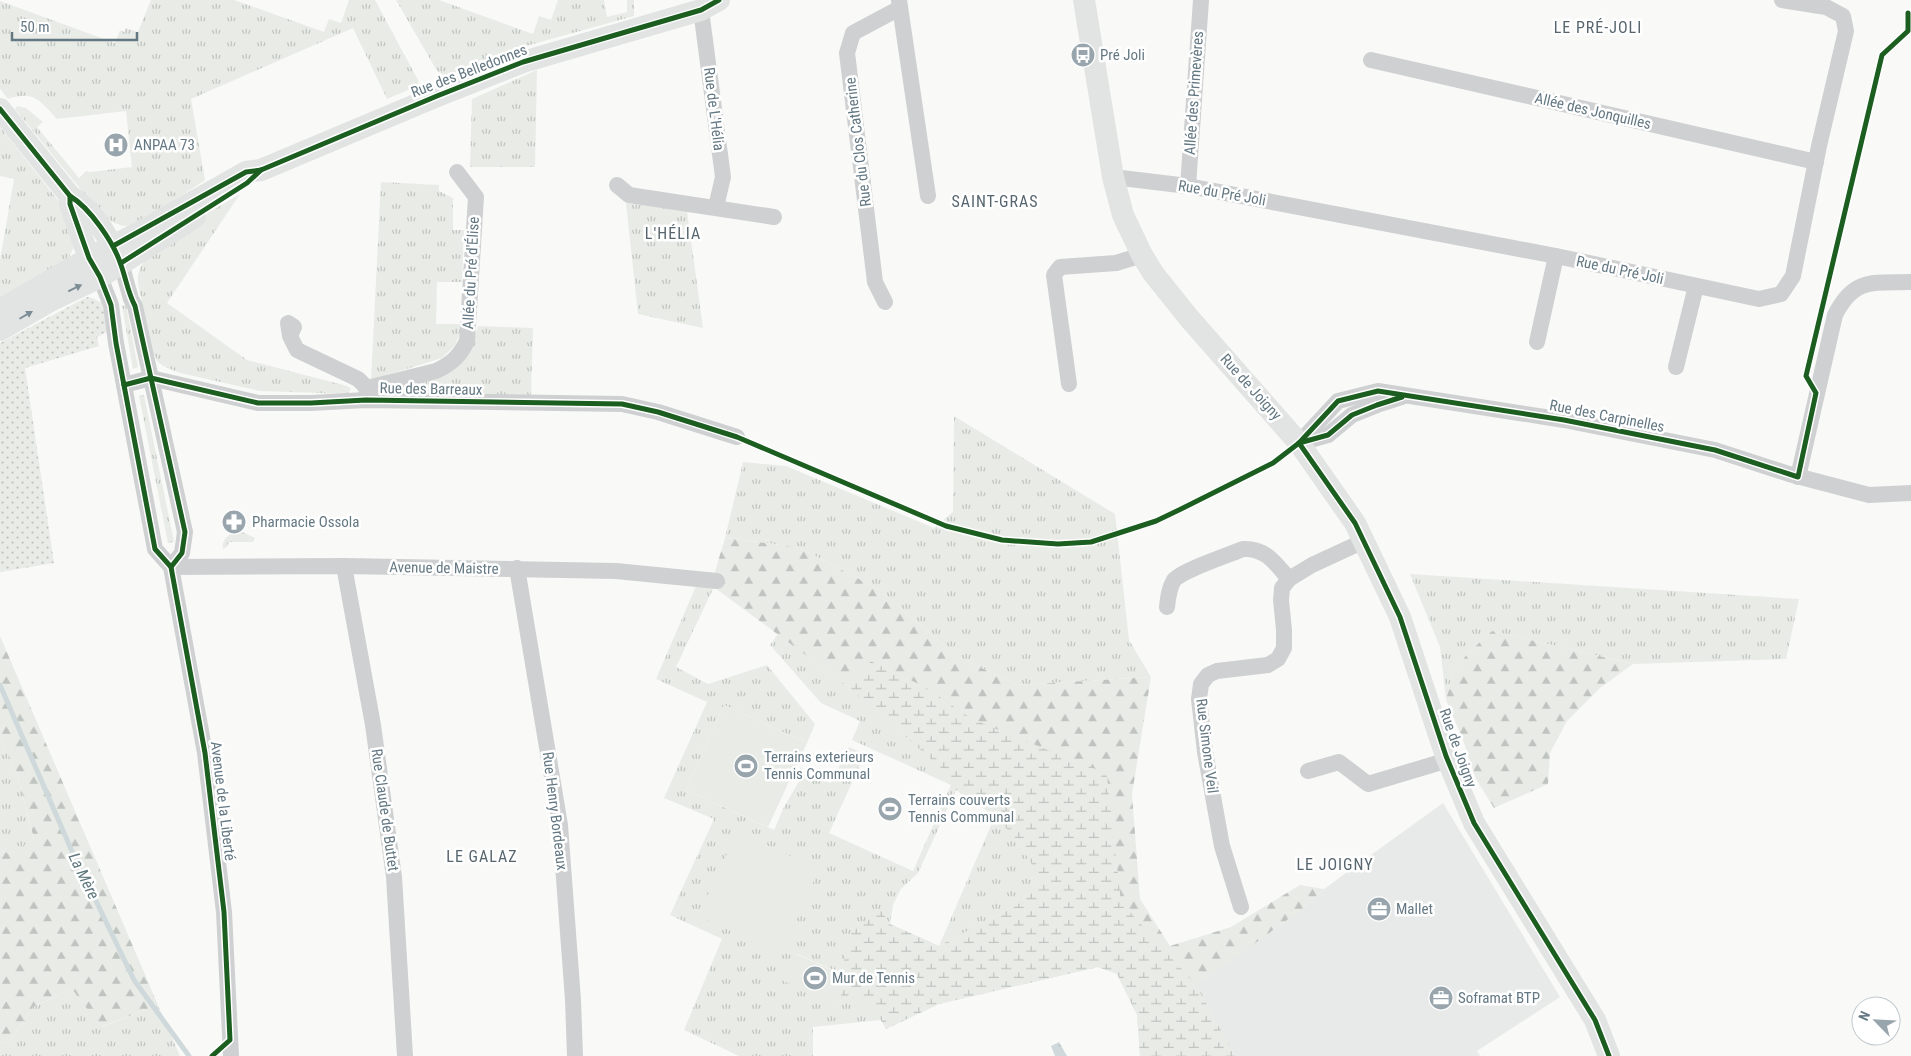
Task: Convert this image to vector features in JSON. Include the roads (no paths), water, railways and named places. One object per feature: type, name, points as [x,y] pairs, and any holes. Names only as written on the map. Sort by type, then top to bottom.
[{"type":"main road","name":"Rue de Joigny","points":[[1084,0],[1113,177],[1123,215],[1142,255],[1153,273],[1189,318],[1299,443],[1355,523],[1400,617],[1448,760],[1474,823],[1595,1020],[1609,1056]]},
{"type":"main road","name":"Rue des Belledonnes","points":[[0,310],[117,255],[247,183],[260,170],[523,62],[710,5]]},
{"type":"main road","points":[[0,109],[70,196],[77,200],[92,216],[117,255]]},
{"type":"main road","points":[[70,196],[70,204],[94,267]]},
{"type":"main road","name":"Rue des Belledonnes","points":[[0,330],[52,300],[94,267]]},
{"type":"street","name":"Allée des Primevères","points":[[1188,186],[1201,0]]},
{"type":"street","name":"Rue du Pré Joli","points":[[1113,177],[1188,186],[1556,256],[1759,299],[1781,294],[1793,276],[1816,162],[1846,31],[1843,16],[1826,7],[1782,0]]},
{"type":"street","name":"Rue du Clos Catherine","points":[[885,302],[875,282],[847,53],[853,33],[900,4],[928,196]]},
{"type":"street","name":"Rue de L'Hélia","points":[[710,5],[723,177],[716,207]]},
{"type":"street","name":"Allée des Jonquilles","points":[[1371,60],[1816,162]]},
{"type":"street","name":"Allée du Pré d'Élise","points":[[366,394],[436,372],[456,360],[467,341],[476,197],[457,172]]},
{"type":"street","points":[[617,185],[629,195],[774,217]]},
{"type":"street","points":[[94,267],[111,305],[155,549],[171,567],[182,553],[185,532],[135,306],[117,255]]},
{"type":"street","points":[[1069,384],[1054,275],[1060,267],[1116,263],[1142,255]]},
{"type":"street","points":[[1536,342],[1556,256]]},
{"type":"street","points":[[1798,477],[1835,315],[1842,302],[1850,292],[1865,283],[1911,282]]},
{"type":"street","points":[[1676,367],[1696,286]]},
{"type":"street","points":[[290,336],[297,350],[358,379],[366,394]]},
{"type":"street","name":"Rue des Barreaux","points":[[124,385],[151,378],[258,403],[311,404],[366,394],[622,404],[658,412],[737,437]]},
{"type":"street","name":"Rue des Carpinelles","points":[[1299,443],[1328,435],[1352,415],[1377,404],[1407,396],[1564,420],[1706,448],[1798,477],[1869,495],[1911,493]]},
{"type":"street","points":[[1167,607],[1169,592],[1174,580],[1183,574],[1243,549],[1254,548],[1264,553],[1273,560],[1289,579],[1312,565],[1364,541]]},
{"type":"street","name":"Avenue de Maistre","points":[[171,567],[344,566],[616,570],[717,581]]},
{"type":"street","name":"Rue Claude de Buttet","points":[[344,566],[374,725],[394,877],[405,1056]]},
{"type":"street","name":"Avenue de la Liberté","points":[[171,567],[206,763],[224,912],[231,1056]]},
{"type":"street","name":"Rue Henry Bordeaux","points":[[517,568],[560,825],[573,1000],[575,1056]]},
{"type":"street","name":"Rue Simone Veil","points":[[1241,907],[1222,846],[1205,752],[1200,699],[1201,684],[1208,675],[1217,671],[1268,665],[1278,659],[1284,648],[1282,588],[1289,579]]},
{"type":"street","points":[[1308,772],[1339,762],[1368,784],[1448,760]]},
{"type":"water","points":[[1059,1042],[1067,1056],[1055,1056],[1051,1046]]},
{"type":"waterway","name":"La Mère","points":[[0,685],[71,849],[134,980],[189,1056]]},
{"type":"place","name":"Pré Joli","points":[[1083,55]]},
{"type":"place","name":"ANPAA 73","points":[[116,145]]},
{"type":"place","name":"Pharmacie Ossola","points":[[234,522]]},
{"type":"place","name":"Terrains exterieurs Tennis Communal","points":[[746,766]]},
{"type":"place","name":"Terrains couverts Tennis Communal","points":[[890,809]]},
{"type":"place","name":"Mallet","points":[[1379,909]]},
{"type":"place","name":"Mur de Tennis","points":[[815,978]]},
{"type":"place","name":"Soframat BTP","points":[[1441,998]]},
{"type":"district","name":"LE PRÉ-JOLI","points":[[1598,27]]},
{"type":"district","name":"SAINT-GRAS","points":[[995,201]]},
{"type":"district","name":"L'HÉLIA","points":[[673,233]]},
{"type":"district","name":"LE GALAZ","points":[[482,856]]},
{"type":"district","name":"LE JOIGNY","points":[[1335,864]]}]
